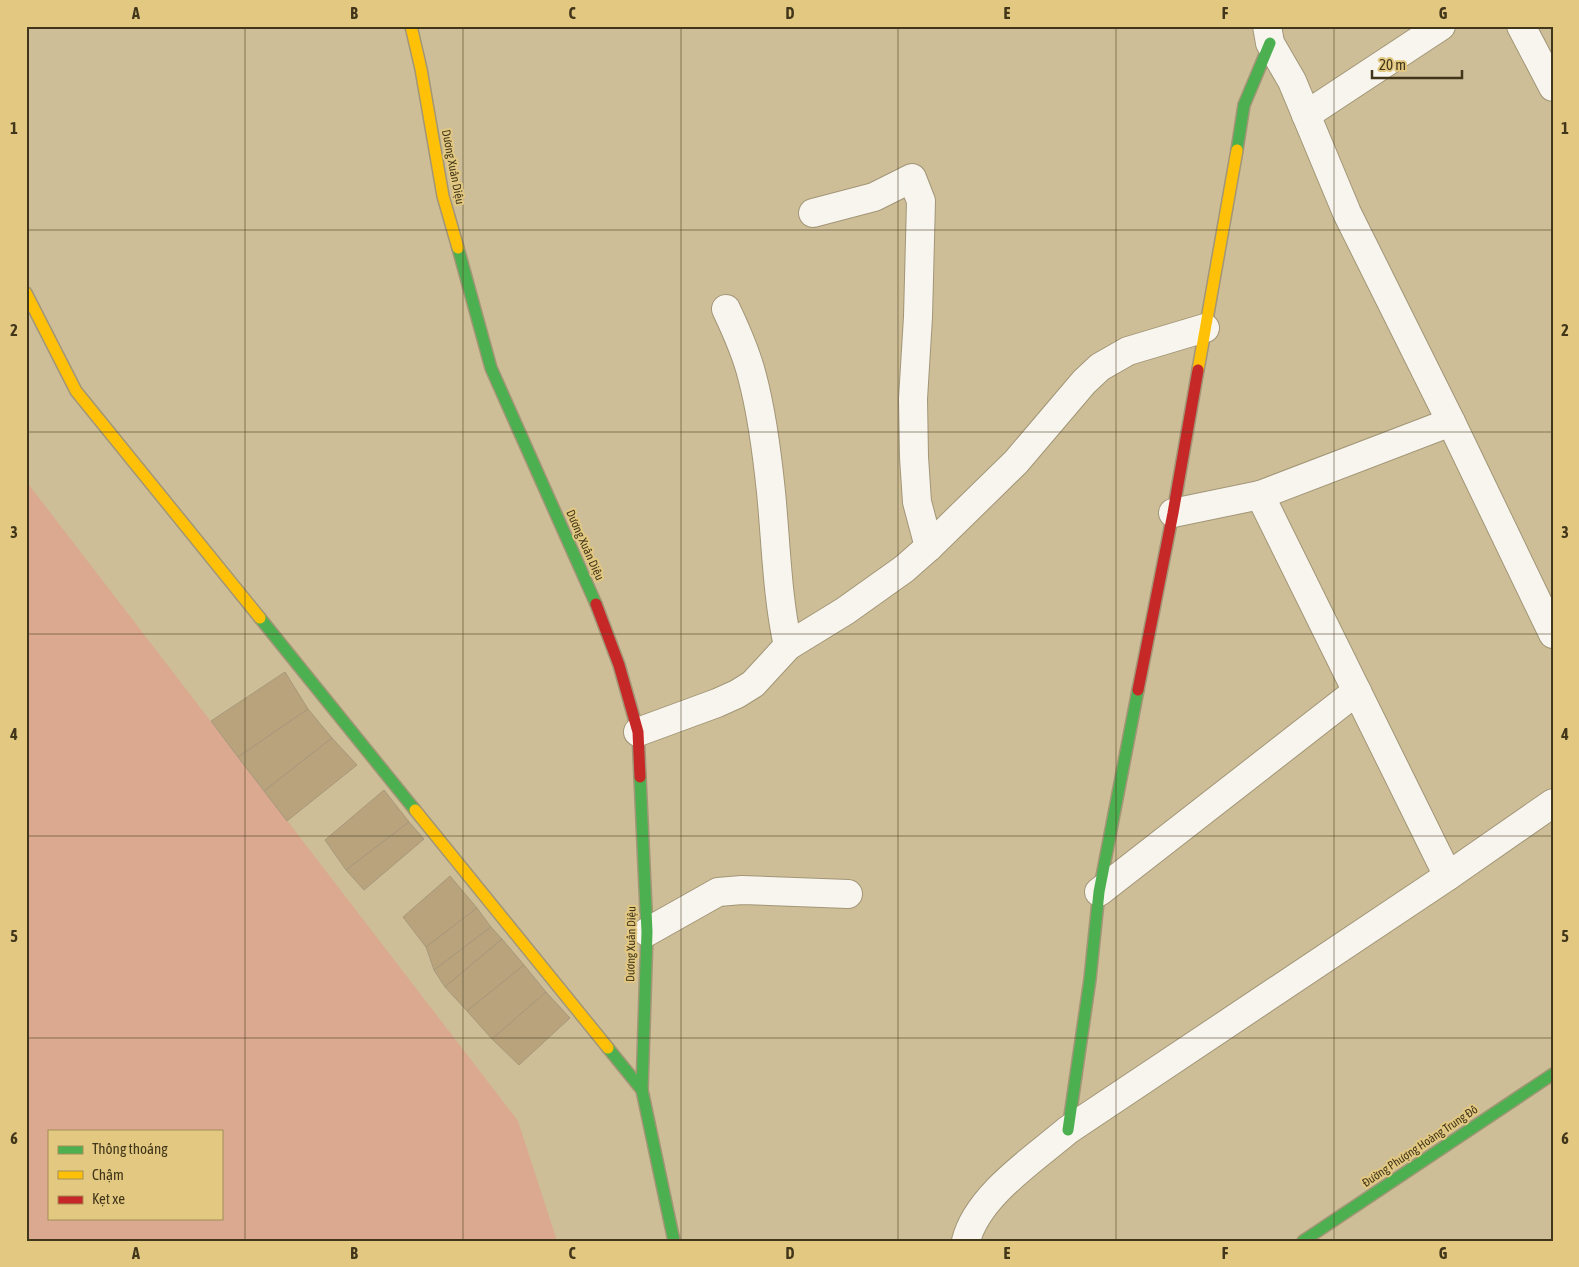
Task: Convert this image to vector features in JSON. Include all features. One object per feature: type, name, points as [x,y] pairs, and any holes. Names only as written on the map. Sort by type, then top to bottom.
[{"type":"street","name":"Dương Xuân Diệu","points":[[411,26],[421,69],[443,196],[472,293],[491,368],[588,584],[618,665],[638,732],[647,932],[642,1090]]},
{"type":"street","points":[[1306,115],[1441,26]]},
{"type":"street","points":[[1520,26],[1553,87]]},
{"type":"street","points":[[1268,35],[1292,81],[1347,213],[1451,422],[1553,634]]},
{"type":"street","points":[[1068,1130],[1090,979],[1099,892],[1173,513],[1228,207],[1244,105],[1268,35]]},
{"type":"street","points":[[813,213],[874,197],[912,178],[921,201],[914,399],[914,457],[917,502],[928,548]]},
{"type":"street","points":[[26,293],[76,391],[642,1090],[674,1241]]},
{"type":"street","points":[[726,308],[747,361],[759,413],[771,490],[783,623],[788,646]]},
{"type":"street","points":[[638,732],[718,703],[737,694],[753,684],[788,646],[904,569],[1016,462],[1084,382],[1100,367],[1128,351],[1205,328]]},
{"type":"street","points":[[1173,513],[1260,495],[1451,422]]},
{"type":"street","points":[[1260,495],[1448,876]]},
{"type":"street","points":[[1099,892],[1357,691]]},
{"type":"street","points":[[966,1241],[969,1229],[994,1195],[1068,1130],[1448,876],[1553,803]]},
{"type":"street","points":[[647,932],[718,892],[742,890],[848,894]]},
{"type":"street","name":"Đường Phượng Hoàng Trung Đô","points":[[1303,1241],[1553,1074]]},
{"type":"shaded area","points":[[26,481],[518,1121],[557,1241],[26,1241]]},
{"type":"building","points":[[285,672],[308,709],[238,757],[211,721]]},
{"type":"building","points":[[308,709],[332,738],[264,791],[238,757]]},
{"type":"building","points":[[332,738],[357,765],[287,821],[264,791]]},
{"type":"building","points":[[384,790],[409,822],[346,870],[325,840]]},
{"type":"building","points":[[409,822],[424,839],[364,890],[346,870]]},
{"type":"building","points":[[450,876],[477,908],[426,947],[403,917]]},
{"type":"building","points":[[477,908],[491,927],[434,970],[426,947]]},
{"type":"building","points":[[491,927],[502,939],[445,987],[434,970]]},
{"type":"building","points":[[502,939],[524,965],[467,1011],[445,987]]},
{"type":"building","points":[[524,965],[546,992],[492,1039],[467,1011]]},
{"type":"building","points":[[546,992],[570,1018],[519,1065],[492,1039]]},
{"type":"traffic: fast","points":[[1237,150],[1244,105],[1270,43]]},
{"type":"traffic: fast","points":[[458,248],[491,368],[596,604]]},
{"type":"traffic: fast","points":[[260,618],[415,810]]},
{"type":"traffic: fast","points":[[1068,1130],[1090,979],[1099,892],[1138,690]]},
{"type":"traffic: fast","points":[[640,777],[647,932],[642,1090]]},
{"type":"traffic: fast","points":[[608,1048],[642,1090],[674,1241]]},
{"type":"traffic: fast","points":[[1303,1241],[1553,1074]]},
{"type":"traffic: slow","points":[[411,26],[421,69],[443,196],[458,248]]},
{"type":"traffic: slow","points":[[1198,370],[1237,150]]},
{"type":"traffic: slow","points":[[26,293],[76,391],[260,618]]},
{"type":"traffic: slow","points":[[415,810],[608,1048]]},
{"type":"traffic: jam","points":[[1138,690],[1173,513],[1198,370]]},
{"type":"traffic: jam","points":[[596,604],[619,665],[638,732],[640,777]]}]
